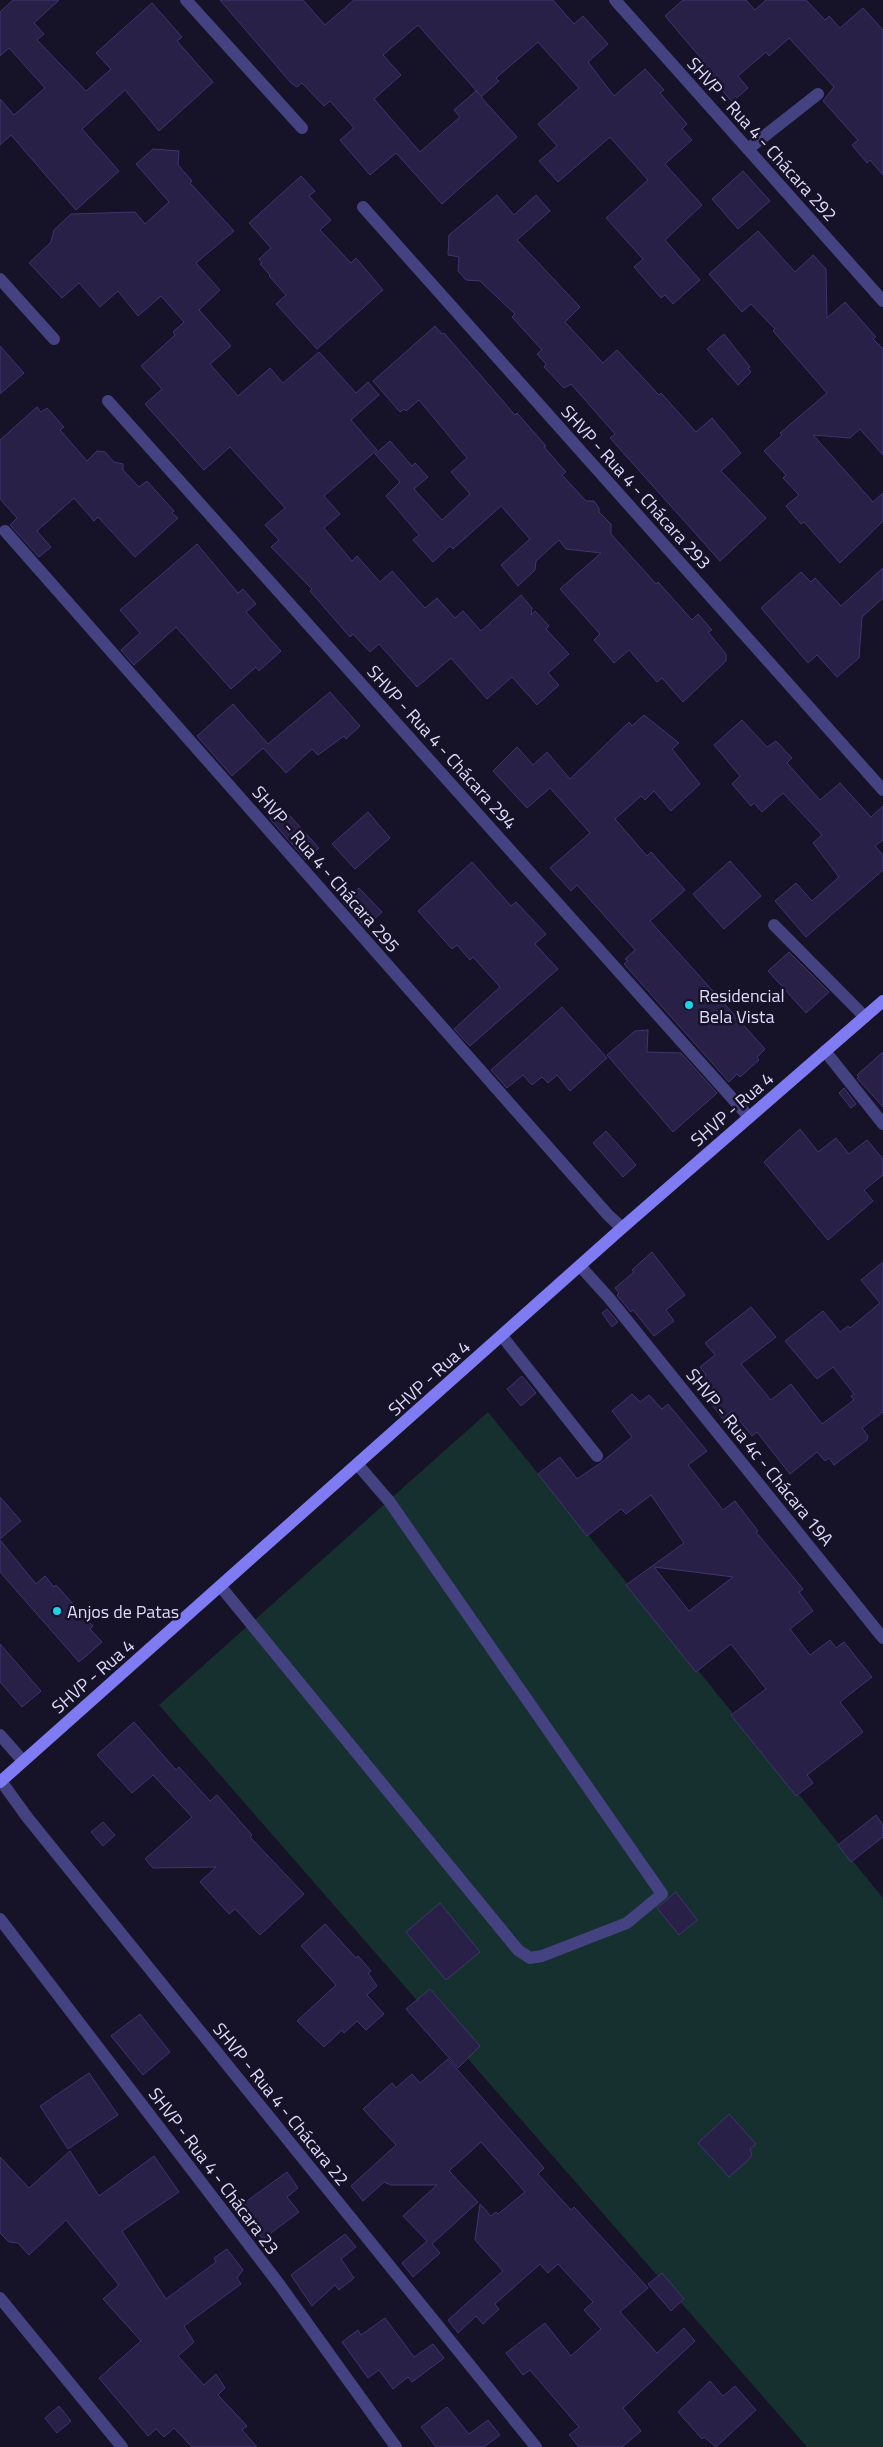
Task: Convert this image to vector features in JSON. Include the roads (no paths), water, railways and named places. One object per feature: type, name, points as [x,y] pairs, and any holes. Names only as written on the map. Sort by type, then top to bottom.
[{"type":"street","points":[[186,0],[302,128]]},
{"type":"street","name":"SHVP - Rua 4 - Chácara 292","points":[[615,0],[883,300]]},
{"type":"street","points":[[748,149],[818,94]]},
{"type":"street","name":"SHVP - Rua 4 - Chácara 293","points":[[363,208],[883,790]]},
{"type":"street","points":[[0,279],[54,339]]},
{"type":"street","name":"SHVP - Rua 4 - Chácara 294","points":[[108,401],[750,1117]]},
{"type":"street","name":"SHVP - Rua 4 - Chácara 295","points":[[5,531],[608,1215],[622,1228]]},
{"type":"street","points":[[774,925],[865,1017]]},
{"type":"street","name":"SHVP - Rua 4","points":[[1,1782],[622,1228],[883,1001]]},
{"type":"street","points":[[825,1051],[883,1124]]},
{"type":"street","name":"SHVP - Rua 4c - Chácara 19A","points":[[580,1266],[609,1298],[883,1638]]},
{"type":"street","points":[[502,1336],[597,1456]]},
{"type":"street","points":[[221,1587],[518,1950],[530,1958],[542,1956],[627,1923],[662,1894],[388,1501],[358,1465]]},
{"type":"street","points":[[0,1735],[23,1761]]},
{"type":"street","name":"SHVP - Rua 4 - Chácara 22","points":[[1,1782],[536,2447]]},
{"type":"street","name":"SHVP - Rua 4 - Chácara 23","points":[[0,1919],[279,2284],[396,2447]]},
{"type":"street","points":[[0,2298],[122,2447]]},
{"type":"place","name":"Residencial Bela Vista","points":[[689,1005]]},
{"type":"place","name":"Anjos de Patas","points":[[57,1611]]}]
